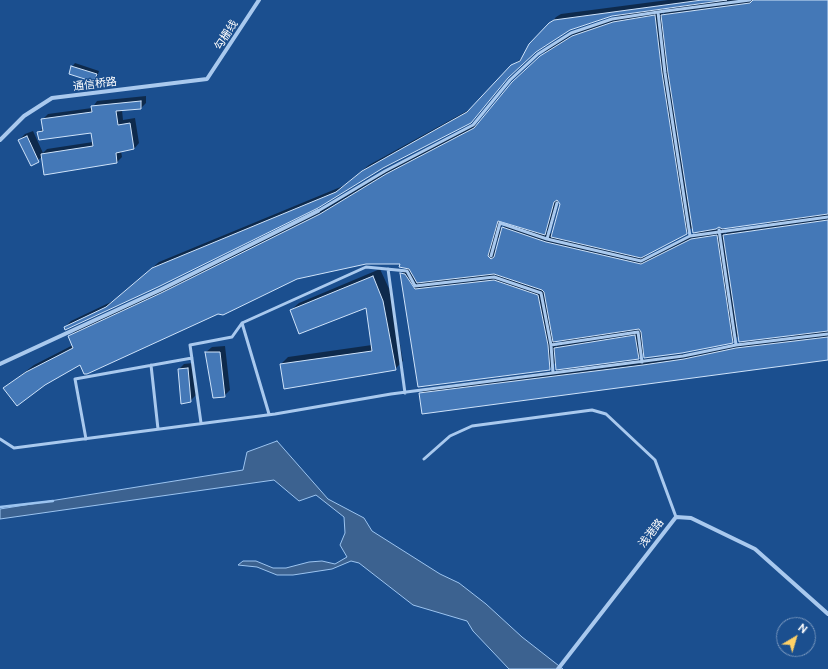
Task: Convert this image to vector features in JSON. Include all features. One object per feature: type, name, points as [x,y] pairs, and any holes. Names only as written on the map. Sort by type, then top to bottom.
[{"type":"street","name":"勾栅线","points":[[207,79],[259,0]]},
{"type":"street","name":"通信桥路","points":[[0,140],[24,116],[52,98],[207,79]]},
{"type":"street","points":[[0,364],[160,290],[318,211]]},
{"type":"street","name":"浅港路","points":[[558,669],[676,517],[691,518],[755,549],[828,614]]},
{"type":"lane","points":[[318,211],[385,170],[473,126],[510,80],[538,54],[571,33],[612,19],[750,0]]},
{"type":"lane","points":[[658,12],[665,73],[690,236]]},
{"type":"lane","points":[[547,239],[557,203]]},
{"type":"lane","points":[[491,256],[500,223],[547,239],[641,261],[690,236],[719,230],[828,217]]},
{"type":"lane","points":[[719,230],[736,345]]},
{"type":"lane","points":[[201,423],[190,345],[232,337],[242,323],[366,267],[407,271],[415,286],[494,277],[541,293],[551,346],[553,373]]},
{"type":"lane","points":[[388,269],[405,393]]},
{"type":"lane","points":[[242,323],[269,414]]},
{"type":"lane","points":[[551,346],[638,332],[642,362]]},
{"type":"lane","points":[[0,439],[14,448],[86,439],[269,414],[405,393],[642,362],[736,345],[828,334]]},
{"type":"lane","points":[[86,439],[75,379],[192,358]]},
{"type":"lane","points":[[151,365],[158,429]]},
{"type":"lane","points":[[424,460],[450,436],[472,426],[592,410],[606,414],[655,460],[676,517]]},
{"type":"water","points":[[277,441],[328,499],[364,518],[372,531],[440,574],[459,583],[486,604],[522,637],[563,669],[509,669],[473,631],[467,621],[413,605],[359,563],[351,561],[332,569],[293,575],[277,575],[257,567],[238,565],[243,561],[256,561],[273,568],[286,568],[309,562],[322,561],[335,564],[347,557],[340,545],[345,533],[344,517],[316,495],[299,501],[274,480],[0,519],[0,509],[243,470],[247,452]]},
{"type":"building","points":[[702,0],[727,0],[612,16],[570,30],[536,52],[508,78],[471,123],[383,168],[318,208],[158,287],[65,330],[64,327],[106,307],[152,268],[336,192],[362,171],[467,112],[511,65],[520,61],[529,44],[549,23],[554,20]]},
{"type":"building","points":[[753,0],[828,0],[828,214],[722,229],[719,227],[716,229],[693,233],[668,73],[661,15],[750,3]]},
{"type":"building","points":[[655,15],[662,73],[687,234],[641,258],[551,237],[560,204],[557,200],[554,202],[545,235],[498,221],[488,256],[491,259],[494,257],[502,227],[546,242],[641,264],[691,239],[717,235],[733,343],[682,353],[644,358],[641,332],[639,329],[553,342],[544,292],[542,290],[494,274],[417,283],[409,269],[399,267],[400,264],[366,264],[297,279],[223,315],[218,314],[87,374],[84,374],[80,365],[45,385],[17,406],[3,388],[26,372],[73,348],[68,336],[161,293],[320,214],[386,174],[474,128],[512,82],[540,56],[572,36],[613,22]]},
{"type":"building","points":[[71,66],[97,74],[94,82],[69,74]]},
{"type":"building","points":[[141,101],[141,109],[116,111],[118,125],[130,123],[134,149],[116,153],[117,163],[44,175],[41,154],[93,146],[91,133],[39,140],[37,132],[43,131],[41,119],[92,112],[91,106]]},
{"type":"building","points":[[27,136],[39,162],[31,166],[18,140]]},
{"type":"building","points":[[828,220],[828,331],[739,342],[723,235]]},
{"type":"building","points":[[400,273],[405,274],[415,289],[494,280],[538,295],[548,345],[550,370],[418,387]]},
{"type":"building","points":[[373,276],[383,301],[396,370],[284,389],[280,364],[372,351],[366,308],[299,334],[290,310]]},
{"type":"building","points":[[635,335],[639,359],[556,370],[554,348]]},
{"type":"building","points":[[828,337],[828,360],[422,414],[419,393],[643,365],[684,359],[736,348]]},
{"type":"building","points":[[205,352],[220,352],[225,397],[213,398]]},
{"type":"building","points":[[188,368],[191,402],[181,404],[178,369]]},
{"type":"waterway","points":[[0,507],[53,501]]}]
